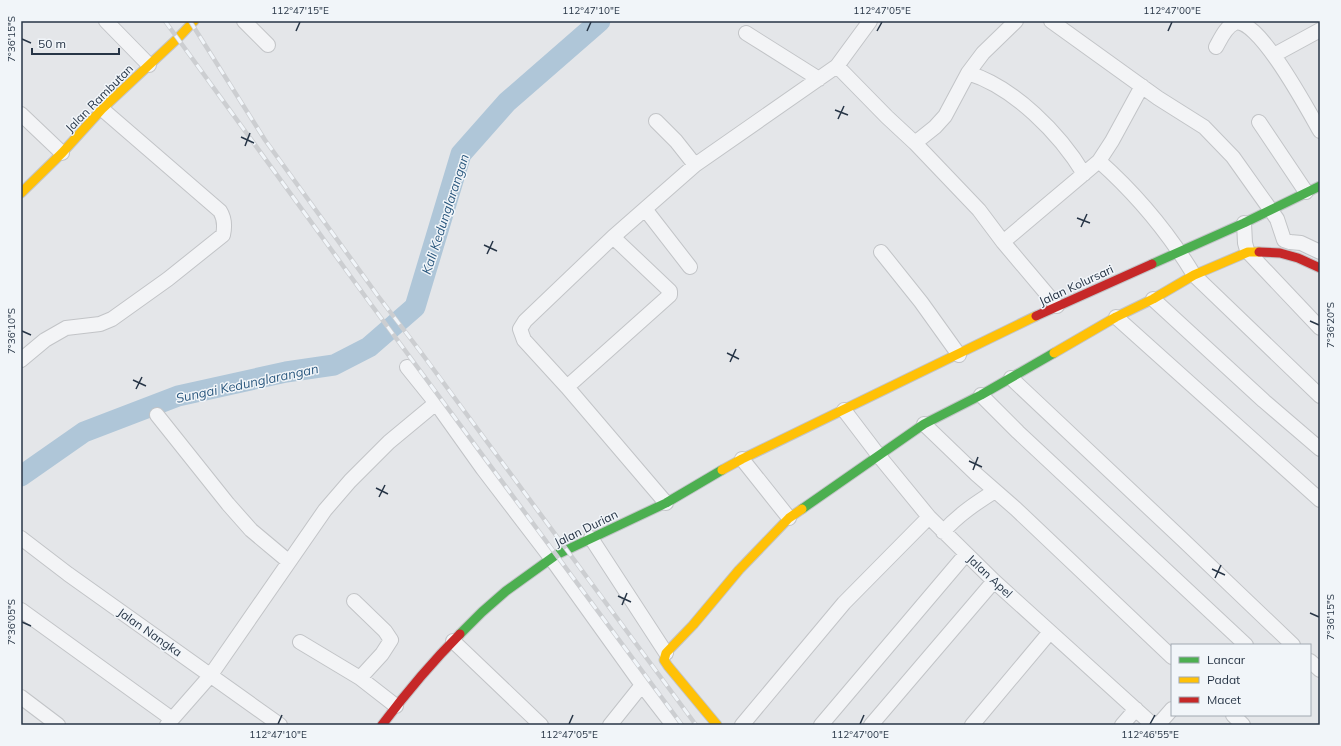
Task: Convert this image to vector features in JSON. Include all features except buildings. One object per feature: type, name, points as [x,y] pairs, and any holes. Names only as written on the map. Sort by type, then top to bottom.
[{"type":"street","points":[[106,21],[150,65]]},
{"type":"street","name":"Jalan Rambutan","points":[[21,193],[62,153],[102,109],[150,65],[194,21]]},
{"type":"street","points":[[244,21],[268,45]]},
{"type":"street","points":[[666,503],[567,387],[524,340],[520,329],[525,321],[613,237],[695,165],[837,66],[870,21]]},
{"type":"street","points":[[915,143],[935,127],[945,116],[968,73],[984,53],[1016,21]]},
{"type":"street","points":[[1052,21],[1142,86],[1204,127],[1233,157],[1277,219],[1283,236],[1290,242],[1301,243],[1320,252]]},
{"type":"street","points":[[1216,47],[1231,26],[1239,23],[1246,25],[1254,31],[1274,55],[1320,131]]},
{"type":"street","points":[[1274,55],[1320,30]]},
{"type":"street","points":[[746,33],[819,79]]},
{"type":"street","points":[[837,66],[915,143],[979,210],[1003,242],[1057,306]]},
{"type":"street","points":[[968,73],[998,87],[1023,104],[1043,121],[1064,145],[1084,174]]},
{"type":"street","points":[[1003,242],[1099,161],[1112,141],[1142,86]]},
{"type":"street","points":[[21,360],[45,340],[66,328],[100,324],[112,319],[168,279],[223,235],[225,226],[220,211],[102,109]]},
{"type":"street","points":[[21,114],[62,153]]},
{"type":"street","points":[[656,121],[676,141],[695,165]]},
{"type":"street","points":[[1259,122],[1306,192]]},
{"type":"street","points":[[1099,161],[1127,187],[1161,227],[1192,272],[1320,396]]},
{"type":"street","name":"Jalan Kolursari","points":[[844,410],[1057,306],[1181,254],[1320,186]]},
{"type":"street","points":[[645,209],[690,268]]},
{"type":"street","points":[[1244,223],[1247,248],[1320,328]]},
{"type":"street","points":[[567,387],[670,295],[670,291],[613,237]]},
{"type":"street","points":[[716,725],[668,666],[664,660],[666,653],[693,625],[738,570],[789,518],[873,448],[924,424],[1011,378],[1116,317],[1153,299],[1192,272],[1237,256],[1247,248],[1280,253],[1298,258],[1320,268]]},
{"type":"street","points":[[882,252],[921,302],[959,355]]},
{"type":"street","points":[[1153,299],[1264,402],[1320,449]]},
{"type":"street","points":[[1116,317],[1320,500]]},
{"type":"street","points":[[407,367],[436,403],[483,469],[551,558],[642,685],[673,725]]},
{"type":"street","points":[[1011,378],[1292,644]]},
{"type":"street","points":[[980,395],[1245,644]]},
{"type":"street","points":[[21,610],[169,722],[210,676],[288,561],[325,510],[350,481],[389,442],[436,403]]},
{"type":"street","name":"Jalan Apel","points":[[844,410],[873,448],[943,532],[994,581],[1153,725]]},
{"type":"street","name":"Jalan Durian","points":[[382,725],[396,706],[453,641],[482,612],[506,591],[551,558],[747,466],[844,410]]},
{"type":"street","points":[[157,415],[228,504],[251,530],[288,561]]},
{"type":"street","points":[[924,424],[1171,655]]},
{"type":"street","points":[[747,466],[789,518]]},
{"type":"street","points":[[943,532],[960,514],[995,491]]},
{"type":"street","points":[[742,725],[844,603],[929,517]]},
{"type":"street","name":"Jalan Nangka","points":[[21,538],[68,574],[280,725]]},
{"type":"street","points":[[591,538],[666,653]]},
{"type":"street","points":[[821,725],[966,554]]},
{"type":"street","points":[[872,725],[994,581]]},
{"type":"street","points":[[354,601],[385,631],[390,640],[382,654],[360,678]]},
{"type":"street","points":[[972,725],[1050,632]]},
{"type":"street","points":[[453,641],[541,725]]},
{"type":"street","points":[[300,642],[360,678],[396,706]]},
{"type":"street","points":[[1311,662],[1320,670]]},
{"type":"street","points":[[610,725],[642,685]]},
{"type":"street","points":[[21,697],[58,725]]},
{"type":"street","points":[[1122,725],[1136,709]]},
{"type":"street","points":[[1158,725],[1171,710]]},
{"type":"street","points":[[1234,716],[1243,725]]},
{"type":"waterway","name":"Kali Kedunglarangan","points":[[21,476],[84,432],[178,396],[286,372],[334,365],[369,347],[415,307],[461,154],[507,102],[600,21]]},
{"type":"railway","points":[[165,21],[370,303],[682,725]]},
{"type":"railway","points":[[190,21],[265,140],[378,296],[696,725]]},
{"type":"traffic: fast","points":[[1152,264],[1244,223],[1320,186]]},
{"type":"traffic: fast","points":[[802,509],[924,424],[981,395],[1054,353]]},
{"type":"traffic: fast","points":[[460,634],[506,591],[556,555],[666,503],[722,470]]},
{"type":"traffic: slow","points":[[21,193],[62,153],[102,109],[178,38],[194,21]]},
{"type":"traffic: slow","points":[[1054,353],[1116,317],[1153,299],[1194,275],[1248,252],[1259,252]]},
{"type":"traffic: slow","points":[[722,470],[1036,316]]},
{"type":"traffic: slow","points":[[717,725],[668,666],[664,660],[666,653],[693,625],[739,570],[789,518],[802,509]]},
{"type":"traffic: jam","points":[[1259,252],[1280,253],[1298,258],[1320,268]]},
{"type":"traffic: jam","points":[[1036,316],[1152,264]]},
{"type":"traffic: jam","points":[[382,725],[400,701],[460,634]]},
{"type":"water label","name":"Sungai Kedunglarangan","points":[[247,383]]}]
